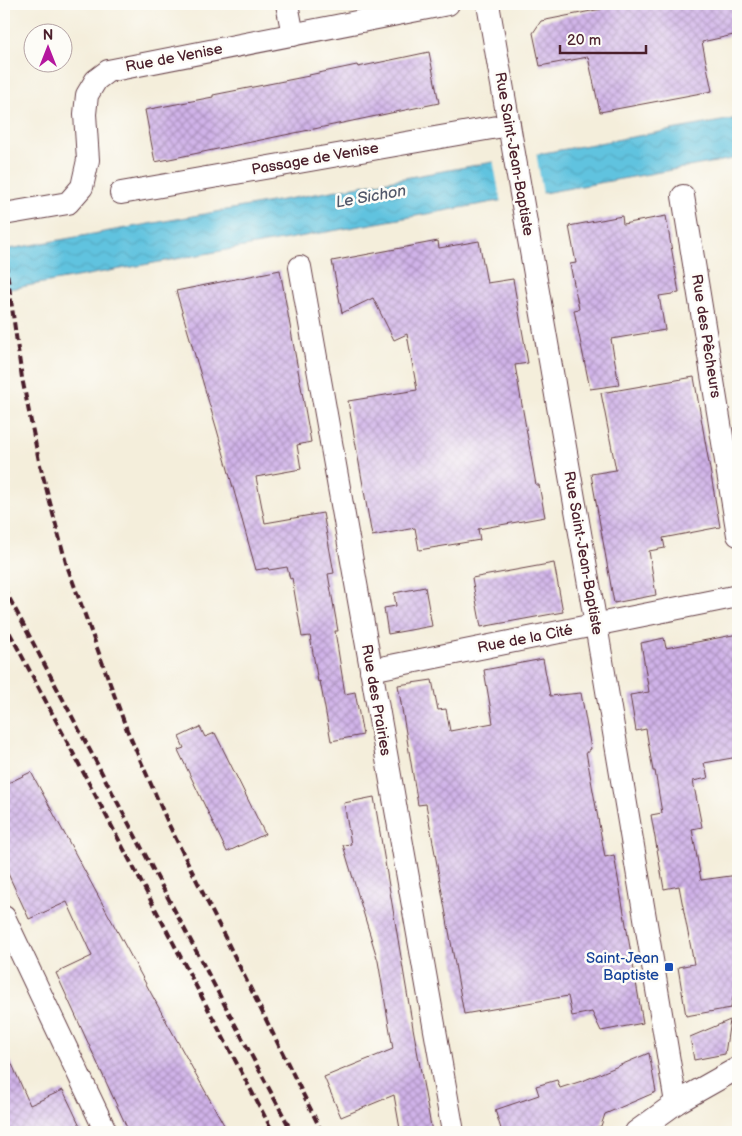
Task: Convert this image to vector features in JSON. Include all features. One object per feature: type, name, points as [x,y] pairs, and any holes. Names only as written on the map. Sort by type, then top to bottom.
[{"type":"street","points":[[287,4],[293,35]]},
{"type":"street","name":"Rue de Venise","points":[[4,214],[68,203],[82,187],[88,160],[85,114],[87,95],[96,80],[108,71],[448,4]]},
{"type":"street","name":"Rue Saint-Jean-Baptiste","points":[[488,4],[596,625],[676,1103]]},
{"type":"street","name":"Passage de Venise","points":[[121,193],[509,125]]},
{"type":"street","name":"Rue des Pêcheurs","points":[[683,196],[738,535]]},
{"type":"street","name":"Rue des Prairies","points":[[300,267],[452,1132]]},
{"type":"street","name":"Rue de la Cité","points":[[371,670],[738,596]]},
{"type":"street","points":[[4,917],[106,1132]]},
{"type":"street","points":[[638,1131],[676,1103],[738,1068]]},
{"type":"water","name":"Le Sichon","points":[[738,118],[738,158],[4,290],[4,250]]},
{"type":"pier","points":[[536,152],[543,195],[501,203],[493,159]]},
{"type":"building","points":[[626,4],[738,4],[738,34],[702,42],[712,91],[600,112],[588,57],[540,66],[533,33],[541,21]]},
{"type":"building","points":[[429,52],[439,103],[155,162],[145,110],[357,65],[358,67]]},
{"type":"building","points":[[622,216],[623,224],[666,216],[679,293],[659,296],[665,330],[611,339],[619,385],[590,389],[574,310],[579,309],[570,264],[576,263],[569,226]]},
{"type":"building","points":[[438,241],[439,248],[479,241],[487,283],[513,279],[528,363],[515,365],[536,485],[539,485],[545,517],[478,529],[480,540],[419,550],[415,528],[372,536],[348,401],[417,390],[407,334],[394,340],[373,298],[342,313],[332,261]]},
{"type":"building","points":[[280,270],[311,442],[297,445],[301,469],[256,477],[265,523],[323,513],[334,573],[328,574],[338,631],[335,631],[345,694],[355,692],[363,735],[331,741],[310,636],[302,637],[292,578],[290,579],[287,567],[256,570],[176,291]]},
{"type":"building","points":[[694,377],[720,527],[663,538],[665,548],[649,551],[656,595],[614,603],[591,474],[616,470],[601,393]]},
{"type":"building","points":[[554,563],[563,612],[481,627],[472,578]]},
{"type":"building","points":[[425,587],[432,626],[388,634],[384,608],[396,606],[394,593]]},
{"type":"building","points":[[738,634],[738,757],[704,763],[708,778],[693,781],[702,827],[692,829],[701,880],[738,875],[738,997],[733,997],[731,1008],[686,1016],[678,967],[694,964],[679,886],[664,889],[651,815],[662,813],[655,771],[653,771],[646,729],[636,731],[630,695],[649,692],[641,643],[664,638],[666,648]]},
{"type":"building","points":[[543,659],[550,696],[581,693],[591,749],[589,752],[586,752],[605,857],[614,855],[643,1023],[601,1031],[592,1012],[572,1016],[568,996],[464,1014],[426,804],[418,805],[398,685],[432,680],[438,710],[446,709],[450,731],[493,723],[484,670]]},
{"type":"building","points":[[200,727],[205,737],[215,733],[265,834],[227,852],[178,750],[184,748],[179,737]]},
{"type":"building","points":[[31,772],[228,1132],[129,1132],[56,973],[92,956],[67,902],[29,919],[4,865],[4,785]]},
{"type":"building","points":[[374,797],[432,1132],[408,1132],[407,1128],[400,1129],[394,1095],[341,1117],[324,1077],[393,1049],[378,961],[343,845],[351,844],[344,803]]},
{"type":"building","points":[[730,1020],[725,1054],[694,1060],[690,1037]]},
{"type":"building","points":[[4,1046],[30,1105],[63,1090],[83,1132],[4,1132]]},
{"type":"building","points":[[649,1053],[656,1092],[605,1114],[601,1126],[581,1132],[502,1132],[495,1110],[539,1095],[536,1086],[557,1080],[560,1088],[585,1080]]},
{"type":"railway","points":[[4,251],[22,378],[39,461],[66,563],[127,730],[169,825],[322,1132]]},
{"type":"railway","points":[[4,588],[292,1132]]},
{"type":"railway","points":[[4,622],[273,1132]]},
{"type":"place","name":"Saint-Jean Baptiste","points":[[669,967]]}]
